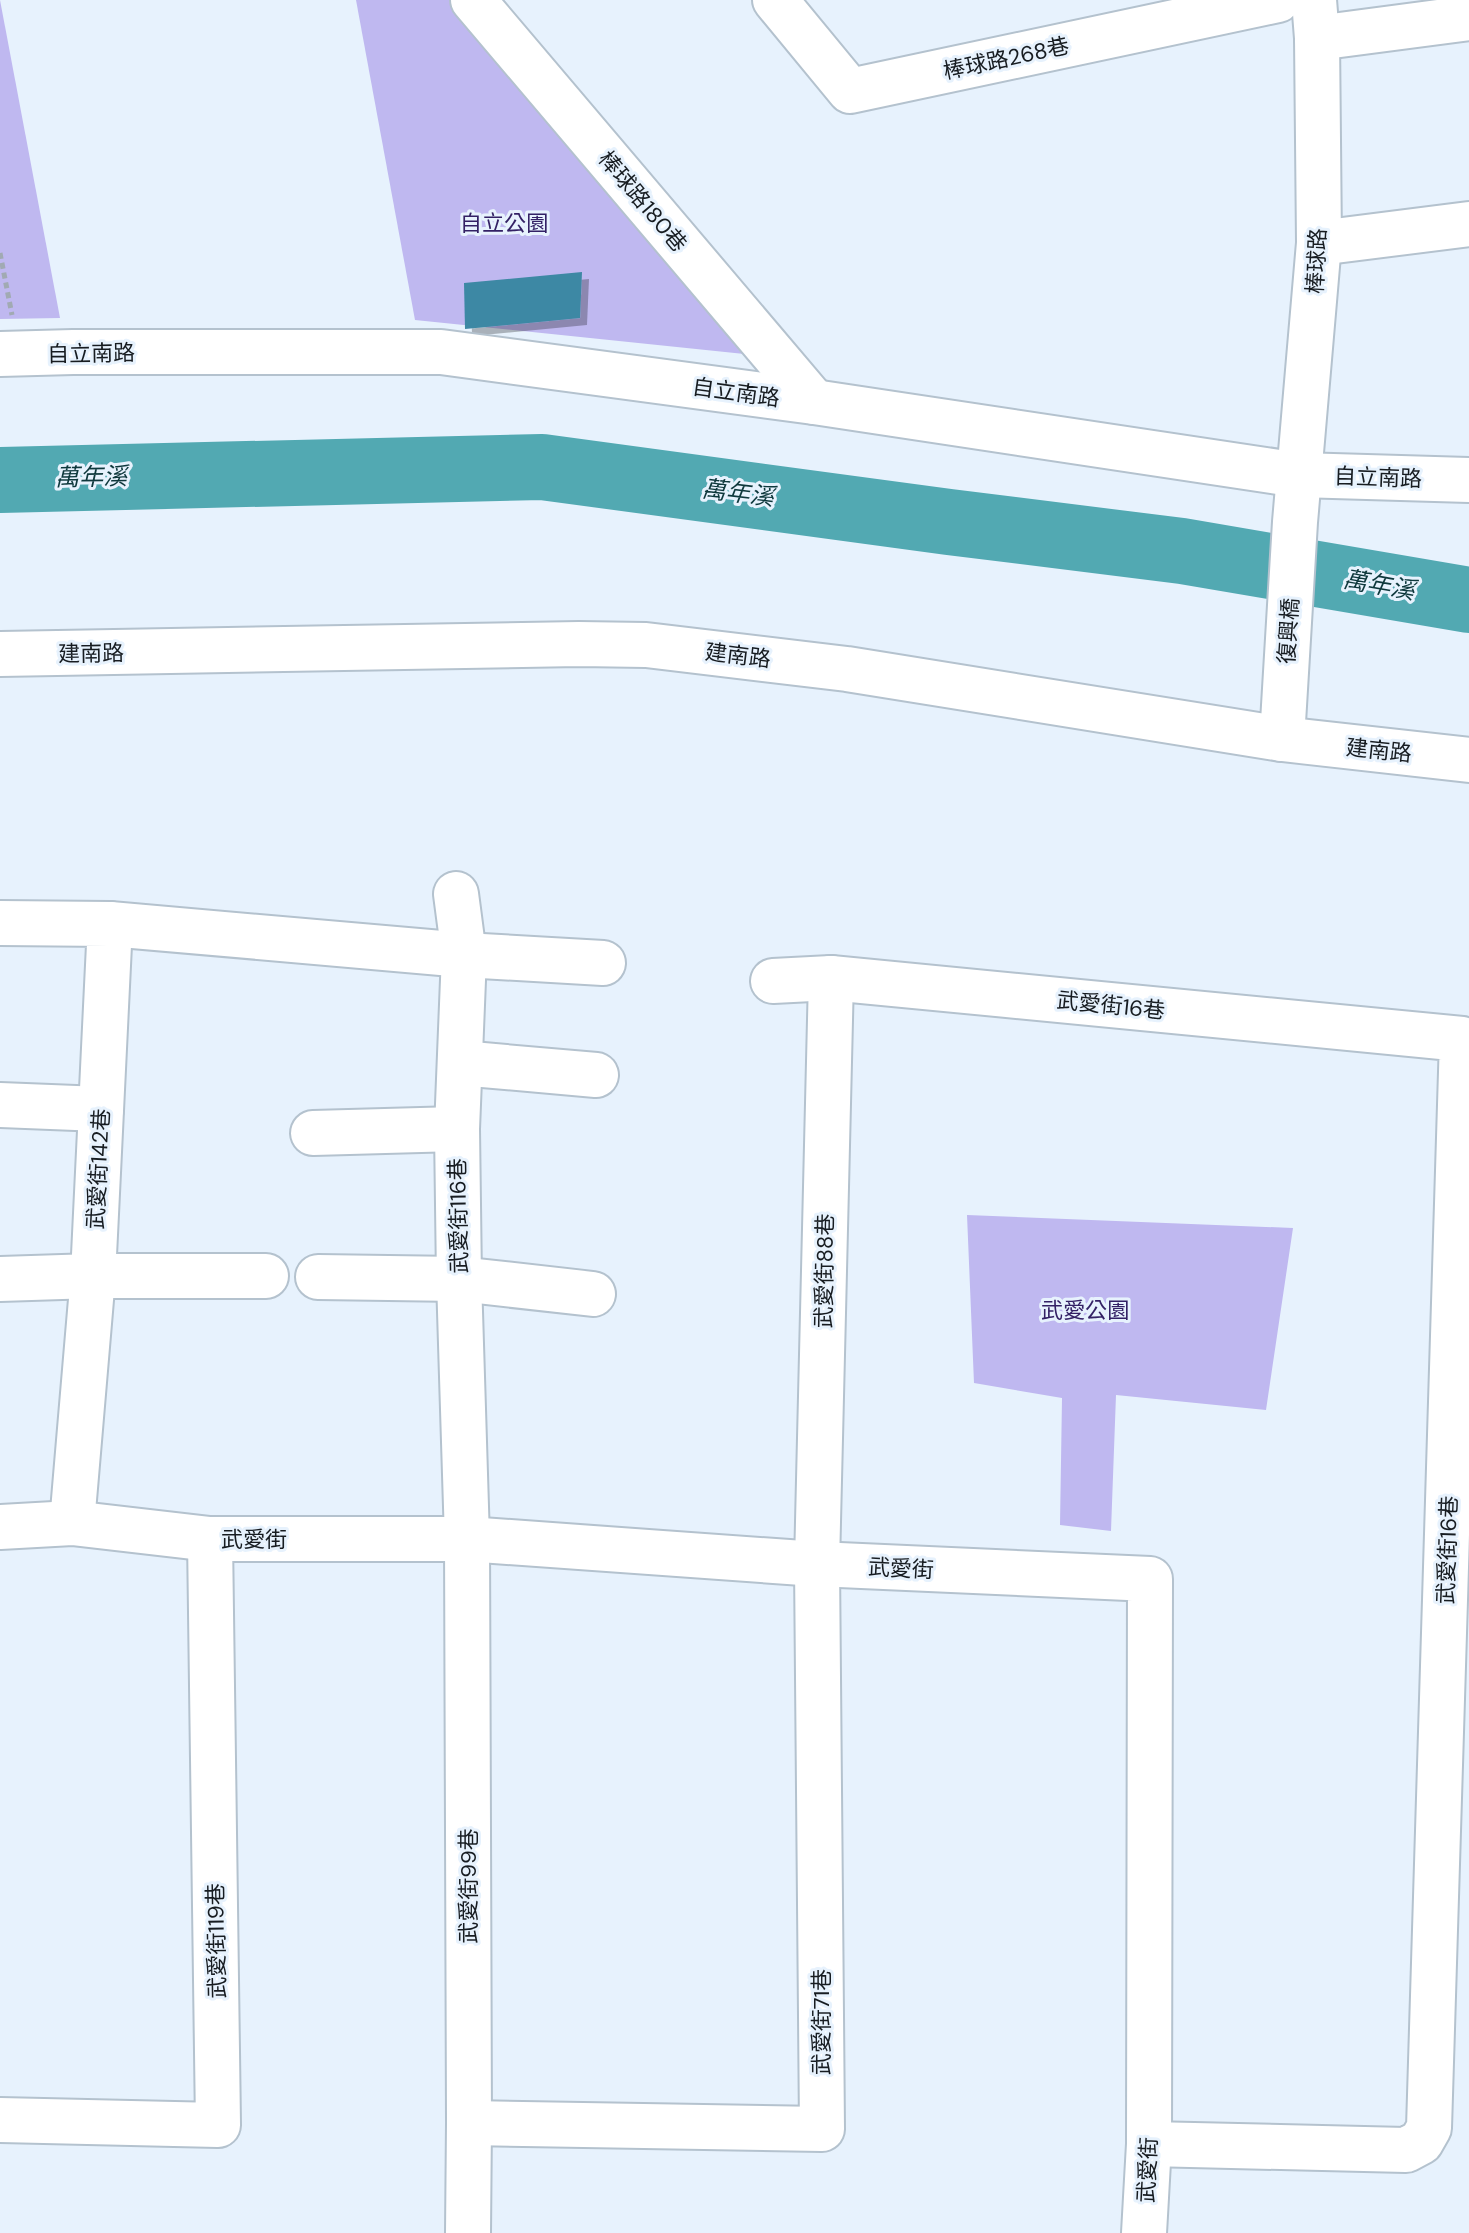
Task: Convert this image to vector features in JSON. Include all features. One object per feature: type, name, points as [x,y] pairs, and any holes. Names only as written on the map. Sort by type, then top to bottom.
[{"type":"street","name":"棒球路180巷","points":[[473,0],[814,402]]},
{"type":"street","name":"棒球路268巷","points":[[775,0],[850,91],[1278,0]]},
{"type":"street","points":[[1315,19],[1469,18]]},
{"type":"street","name":"棒球路","points":[[1295,522],[1319,243],[1315,19]]},
{"type":"street","points":[[1319,243],[1469,224]]},
{"type":"street","name":"自立南路","points":[[6,336],[73,352],[441,352],[814,402],[1299,475],[1469,480]]},
{"type":"street","name":"復興橋","points":[[1282,739],[1295,522]]},
{"type":"street","name":"建南路","points":[[0,654],[646,645],[847,669],[1282,739],[1469,760]]},
{"type":"street","name":"武愛街116巷","points":[[456,894],[464,955],[457,1129],[467,1539]]},
{"type":"street","points":[[0,923],[110,924],[464,955],[603,963]]},
{"type":"street","name":"武愛街142巷","points":[[72,1523],[93,1276],[110,924]]},
{"type":"street","name":"武愛街16巷","points":[[773,981],[831,978],[1462,1039],[1429,2128],[1421,2142],[1406,2150],[1149,2144]]},
{"type":"street","name":"武愛街88巷","points":[[817,1564],[831,978]]},
{"type":"street","points":[[460,1063],[596,1075]]},
{"type":"street","points":[[0,1105],[101,1109]]},
{"type":"street","points":[[313,1133],[457,1129]]},
{"type":"street","points":[[0,1279],[266,1276]]},
{"type":"street","points":[[318,1277],[459,1279],[593,1294]]},
{"type":"street","name":"武愛街","points":[[0,1527],[72,1523],[210,1539],[467,1539],[817,1564],[1150,1579],[1149,2144],[1144,2233]]},
{"type":"street","name":"武愛街119巷","points":[[0,2120],[218,2125],[210,1539]]},
{"type":"street","name":"武愛街99巷","points":[[467,1539],[468,2233]]},
{"type":"street","name":"武愛街71巷","points":[[469,2123],[822,2129],[817,1564]]},
{"type":"path","points":[[0,253],[6,336]]},
{"type":"green space","points":[[0,0],[60,318],[0,319]]},
{"type":"green space","name":"自立公園","points":[[356,0],[452,0],[754,355],[415,320]]},
{"type":"green space","name":"武愛公園","points":[[967,1215],[1293,1228],[1266,1410],[1116,1395],[1111,1531],[1060,1525],[1062,1398],[974,1383]]},
{"type":"building","points":[[582,272],[580,318],[465,329],[464,283]]},
{"type":"waterway","name":"萬年溪","points":[[0,480],[542,467],[1182,551],[1469,600]]}]
